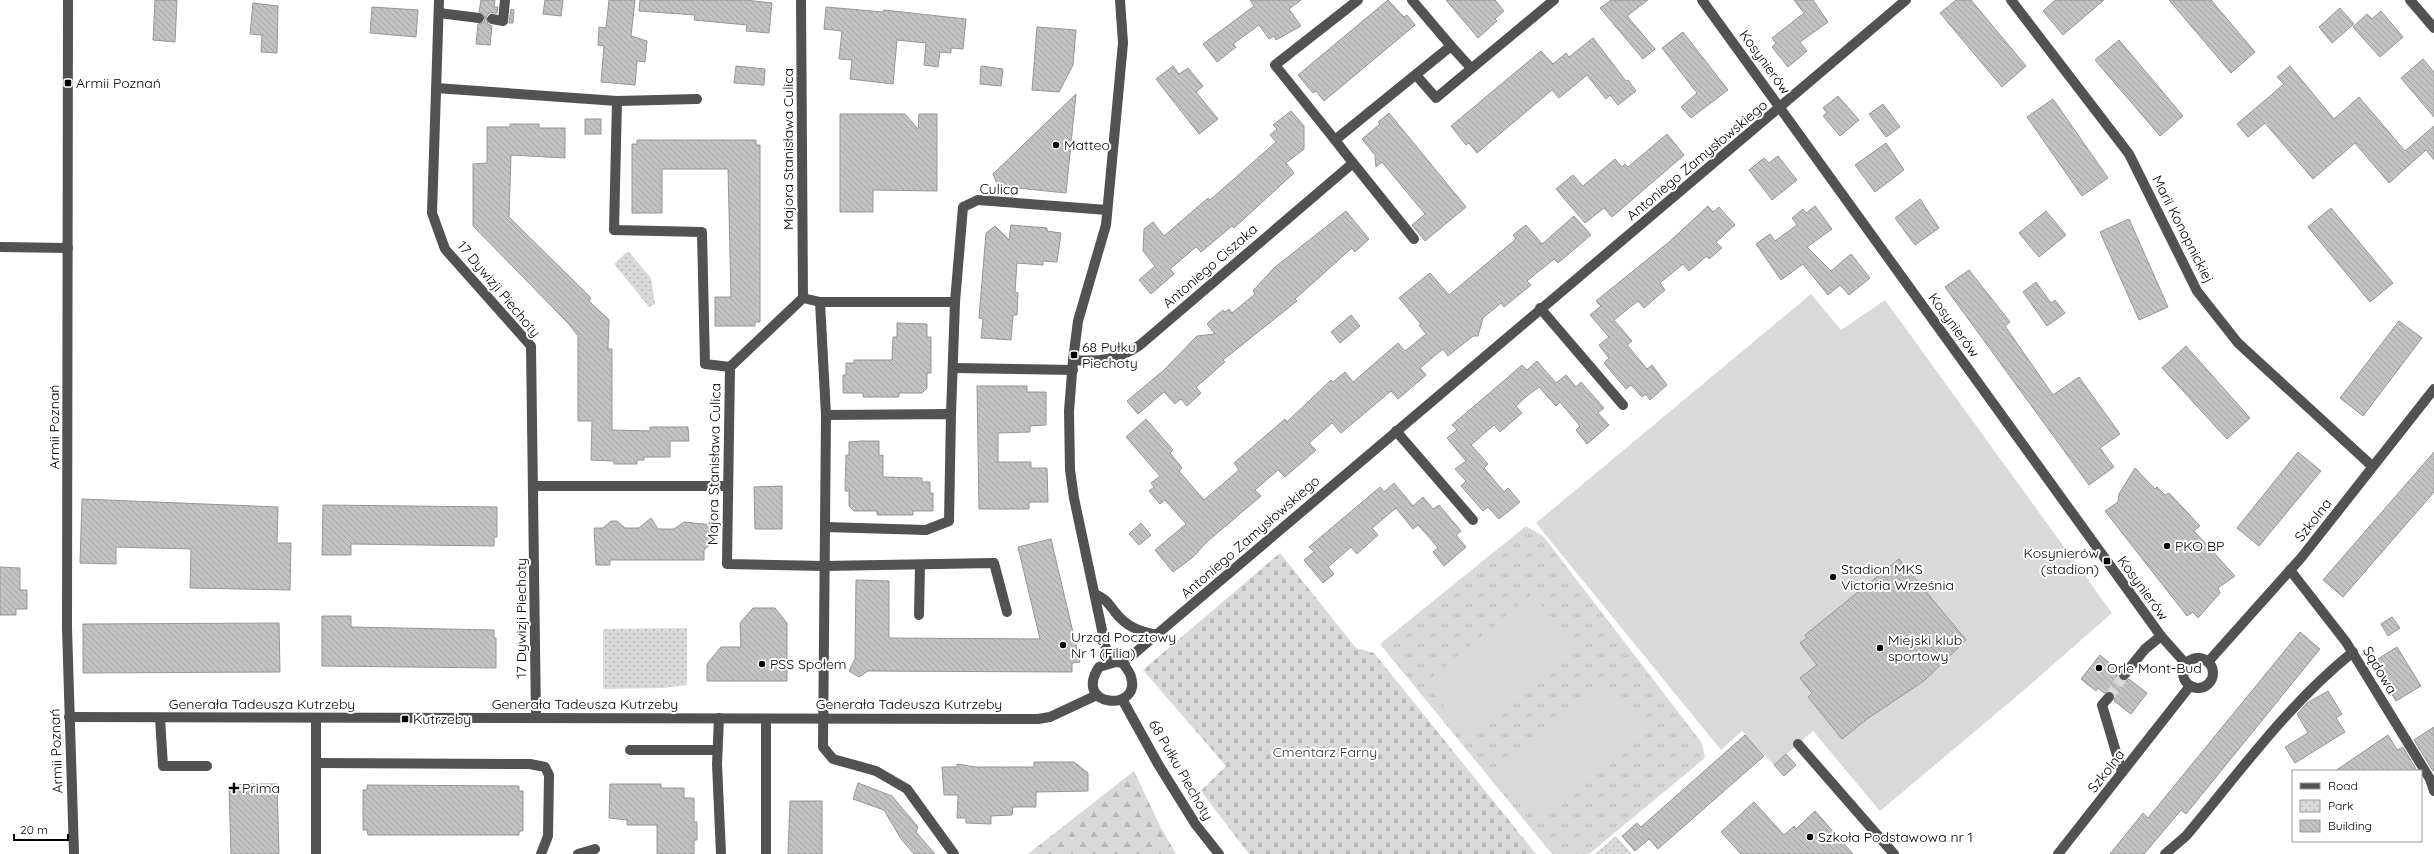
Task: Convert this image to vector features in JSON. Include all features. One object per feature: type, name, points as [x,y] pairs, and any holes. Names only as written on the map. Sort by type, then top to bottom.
[{"type":"street","name":"Armii Poznań","points":[[68,0],[69,717],[74,854]]},
{"type":"street","name":"17 Dywizji Piechoty","points":[[439,0],[432,213],[445,249],[531,346],[536,718]]},
{"type":"street","points":[[492,19],[503,21],[505,0]]},
{"type":"street","name":"Majora Stanisława Culica","points":[[801,0],[803,298],[730,367],[727,564],[824,566]]},
{"type":"street","points":[[1110,663],[1070,470],[1069,411],[1078,321],[1102,240],[1107,210],[1123,43],[1120,0]]},
{"type":"street","points":[[1358,0],[1275,65],[1414,239]]},
{"type":"street","points":[[1412,0],[1471,68]]},
{"type":"street","points":[[1416,75],[1436,98],[1554,0]]},
{"type":"street","name":"Kosynierów","points":[[1702,0],[2161,636],[2186,664]]},
{"type":"street","name":"Antoniego Zamysłowskiego","points":[[1123,663],[1158,635],[1260,546],[1540,308],[1781,108],[1906,0]]},
{"type":"street","name":"Marii Konopnickiej","points":[[2011,0],[2129,154],[2197,291],[2238,343],[2372,466]]},
{"type":"street","points":[[2410,0],[2434,28]]},
{"type":"street","points":[[439,13],[479,18]]},
{"type":"street","points":[[1335,140],[1451,46]]},
{"type":"street","points":[[436,88],[617,101],[697,99]]},
{"type":"street","points":[[617,101],[614,230],[702,232],[705,364],[730,367]]},
{"type":"street","name":"Antoniego Ciszaka","points":[[1073,360],[1106,361],[1118,358],[1134,349],[1353,163]]},
{"type":"street","name":"Culica","points":[[955,302],[963,207],[978,200],[1107,210]]},
{"type":"street","points":[[0,247],[68,248]]},
{"type":"street","points":[[803,298],[820,302],[955,302],[949,521],[926,530],[825,528]]},
{"type":"street","points":[[820,302],[826,415],[824,747],[833,759],[876,771],[907,789],[954,854]]},
{"type":"street","points":[[1540,308],[1623,405]]},
{"type":"street","points":[[953,368],[1073,370]]},
{"type":"street","name":"Szkolna","points":[[2208,662],[2290,570],[2434,389]]},
{"type":"street","points":[[826,415],[951,414]]},
{"type":"street","points":[[1396,431],[1473,520]]},
{"type":"street","points":[[534,486],[728,486]]},
{"type":"street","points":[[824,566],[994,563],[1007,612]]},
{"type":"street","points":[[919,615],[920,565]]},
{"type":"street","name":"Sądowa","points":[[2290,570],[2353,652],[2432,778],[2434,791]]},
{"type":"street","points":[[1095,594],[1108,600],[1115,613],[1128,625],[1139,631],[1158,635]]},
{"type":"street","points":[[2124,675],[2145,649],[2161,636]]},
{"type":"street","points":[[2166,854],[2186,836],[2301,698],[2324,675],[2353,652]]},
{"type":"street","points":[[2196,658],[2208,662],[2212,667],[2212,679],[2202,688],[2190,686],[2183,676],[2186,664],[2196,658]]},
{"type":"street","points":[[1110,663],[1123,663],[1131,677],[1132,685],[1129,693],[1122,699],[1114,702],[1104,700],[1097,695],[1092,686],[1093,675],[1099,667],[1110,663]]},
{"type":"street","name":"Szkolna","points":[[2058,854],[2190,686]]},
{"type":"street","name":"Generała Tadeusza Kutrzeby","points":[[69,717],[316,719],[1038,719],[1050,717],[1097,695]]},
{"type":"street","points":[[2109,697],[2102,705],[2122,772]]},
{"type":"street","name":"68 Pułku Piechoty","points":[[1122,699],[1158,764],[1196,825],[1219,854]]},
{"type":"street","points":[[160,718],[163,766],[207,766]]},
{"type":"street","points":[[719,718],[717,750],[721,854]]},
{"type":"street","points":[[316,719],[316,854]]},
{"type":"street","points":[[766,719],[766,854]]},
{"type":"street","points":[[1798,744],[1894,854]]},
{"type":"street","points":[[630,750],[717,750]]},
{"type":"street","points":[[317,763],[530,764],[545,767],[549,775],[548,836],[541,854]]},
{"type":"street","points":[[578,854],[595,849]]},
{"type":"green space","points":[[628,251],[651,278],[655,304],[649,307],[614,264]]},
{"type":"green space","name":"Stadion MKS Victoria Września","points":[[1811,294],[1841,330],[1885,300],[2112,613],[2023,691],[1880,811],[1813,731],[1774,765],[1742,731],[1721,750],[1536,523]]},
{"type":"green space","points":[[1526,526],[1543,536],[1702,743],[1705,758],[1589,854],[1552,854],[1380,644]]},
{"type":"green space","name":"Cmentarz Farny","points":[[1280,553],[1356,648],[1374,653],[1536,854],[1249,854],[1201,791],[1226,766],[1143,670]]},
{"type":"green space","points":[[1532,594],[1577,649],[1470,738],[1425,683]]},
{"type":"green space","points":[[687,628],[687,685],[664,688],[603,689],[603,629]]},
{"type":"green space","points":[[1602,679],[1647,734],[1541,822],[1495,767]]},
{"type":"green space","points":[[1134,771],[1161,828],[1176,854],[1028,854]]},
{"type":"green space","points":[[1616,836],[1632,854],[1595,854]]},
{"type":"building","points":[[155,0],[177,0],[175,42],[153,40]]},
{"type":"building","points":[[481,0],[495,0],[494,7],[498,7],[497,13],[489,13],[486,17],[488,24],[492,26],[490,45],[476,44],[478,24],[484,22],[485,18],[483,13],[479,12]]},
{"type":"building","points":[[545,0],[563,0],[561,16],[543,14]]},
{"type":"building","points":[[609,0],[635,0],[631,36],[647,41],[645,62],[637,61],[635,85],[601,82],[604,46],[598,45],[599,27],[606,28]]},
{"type":"building","points":[[640,0],[745,0],[772,3],[769,33],[746,31],[747,25],[694,20],[695,15],[639,11]]},
{"type":"building","points":[[1250,0],[1301,0],[1289,9],[1301,26],[1276,40],[1274,36],[1269,39],[1259,25],[1233,44],[1236,47],[1217,62],[1203,44],[1254,6]]},
{"type":"building","points":[[1388,0],[1404,17],[1407,15],[1415,25],[1324,101],[1316,91],[1313,93],[1298,75]]},
{"type":"building","points":[[1446,0],[1495,0],[1504,11],[1495,19],[1497,21],[1478,38]]},
{"type":"building","points":[[1611,0],[1648,0],[1627,16],[1655,49],[1643,59],[1600,8]]},
{"type":"building","points":[[1794,0],[1813,0],[1828,22],[1800,42],[1807,51],[1788,67],[1772,47],[1776,43],[1772,38],[1804,13]]},
{"type":"building","points":[[1956,0],[1971,0],[2026,66],[2002,87],[1940,13]]},
{"type":"building","points":[[2055,0],[2104,0],[2063,35],[2043,11]]},
{"type":"building","points":[[2169,0],[2211,0],[2255,52],[2231,73]]},
{"type":"building","points":[[253,3],[278,6],[277,53],[261,52],[262,35],[250,34]]},
{"type":"building","points":[[372,7],[418,10],[416,37],[370,33]]},
{"type":"building","points":[[826,7],[883,12],[884,10],[966,19],[963,49],[951,48],[951,53],[940,52],[938,67],[924,65],[926,43],[897,40],[893,84],[850,79],[852,60],[839,59],[842,31],[824,29]]},
{"type":"building","points":[[2340,8],[2354,24],[2332,43],[2319,27]]},
{"type":"building","points":[[511,9],[514,10],[513,23],[509,23]]},
{"type":"building","points":[[2381,11],[2403,37],[2380,57],[2353,27],[2367,14],[2372,19]]},
{"type":"building","points":[[1037,27],[1076,30],[1073,65],[1059,92],[1032,90]]},
{"type":"building","points":[[1683,32],[1728,90],[1691,118],[1681,107],[1697,93],[1662,48]]},
{"type":"building","points":[[1593,38],[1626,81],[1628,80],[1636,91],[1618,105],[1610,95],[1606,99],[1587,75],[1559,98],[1552,90],[1477,153],[1469,143],[1466,145],[1451,126],[1541,51],[1553,64],[1566,53],[1569,57]]},
{"type":"building","points":[[2119,40],[2183,116],[2160,136],[2095,60]]},
{"type":"building","points":[[2423,59],[2434,72],[2434,117],[2401,78]]},
{"type":"building","points":[[736,66],[765,69],[764,85],[734,83]]},
{"type":"building","points":[[981,66],[1003,69],[1001,86],[980,84]]},
{"type":"building","points":[[1173,66],[1179,74],[1188,68],[1203,86],[1196,92],[1218,119],[1199,134],[1156,79]]},
{"type":"building","points":[[2290,66],[2334,119],[2359,97],[2405,151],[2434,126],[2434,160],[2426,150],[2389,183],[2355,143],[2313,179],[2265,123],[2248,137],[2237,124],[2284,84],[2277,77]]},
{"type":"building","points":[[1076,94],[1066,193],[998,186],[993,174]]},
{"type":"building","points":[[1838,96],[1859,120],[1840,136],[1823,116],[1827,113],[1823,108]]},
{"type":"building","points":[[2053,99],[2108,178],[2082,196],[2027,117]]},
{"type":"building","points":[[1883,104],[1900,127],[1886,137],[1869,114]]},
{"type":"building","points":[[1291,111],[1304,126],[1304,149],[1286,163],[1294,173],[1234,228],[1232,226],[1201,252],[1196,247],[1170,269],[1174,274],[1151,294],[1139,280],[1155,266],[1143,251],[1144,229],[1153,222],[1164,236],[1208,198],[1210,200],[1276,142],[1270,135],[1277,129],[1273,125]]},
{"type":"building","points":[[1389,113],[1466,207],[1425,241],[1412,225],[1425,214],[1382,162],[1376,167],[1375,155],[1362,139],[1380,124],[1378,122]]},
{"type":"building","points":[[840,114],[905,114],[918,129],[919,114],[937,114],[937,191],[873,190],[873,212],[840,212]]},
{"type":"building","points":[[585,119],[601,119],[601,134],[585,134]]},
{"type":"building","points":[[510,124],[539,124],[539,128],[565,128],[565,158],[511,155],[509,217],[591,298],[589,301],[609,320],[608,349],[612,349],[612,430],[650,431],[650,427],[688,427],[689,441],[670,441],[670,457],[644,457],[644,460],[637,460],[637,464],[614,464],[614,461],[591,460],[592,421],[578,421],[578,336],[568,323],[473,226],[473,164],[487,163],[487,127],[510,127]]},
{"type":"building","points":[[1667,134],[1684,155],[1612,217],[1604,208],[1585,223],[1556,189],[1573,175],[1583,186],[1615,159],[1622,167],[1625,164],[1628,167]]},
{"type":"building","points":[[637,140],[756,140],[756,145],[760,145],[760,322],[755,322],[755,326],[715,326],[715,297],[731,297],[728,169],[662,169],[662,213],[632,213],[632,144],[637,144]]},
{"type":"building","points":[[1886,143],[1904,170],[1875,192],[1855,165]]},
{"type":"building","points":[[1778,156],[1797,180],[1772,200],[1749,170],[1764,158],[1769,163]]},
{"type":"building","points":[[1920,199],[1939,228],[1915,245],[1895,218]]},
{"type":"building","points":[[1708,206],[1713,212],[1719,207],[1735,225],[1716,242],[1722,248],[1709,259],[1707,256],[1689,271],[1683,264],[1660,283],[1665,290],[1644,308],[1638,301],[1614,320],[1632,341],[1627,345],[1647,369],[1652,365],[1667,385],[1650,400],[1646,394],[1642,397],[1631,385],[1626,389],[1604,363],[1609,358],[1599,345],[1609,337],[1590,315],[1601,306],[1596,301],[1669,242]]},
{"type":"building","points":[[1815,206],[1832,229],[1807,247],[1831,271],[1851,254],[1870,278],[1849,295],[1840,285],[1828,295],[1803,264],[1781,280],[1756,244],[1770,234],[1775,241],[1797,225],[1792,218],[1803,209],[1806,213]]},
{"type":"building","points":[[2331,208],[2393,283],[2370,302],[2308,227]]},
{"type":"building","points":[[1346,211],[1369,239],[1355,252],[1352,248],[1295,299],[1297,301],[1223,360],[1225,362],[1196,387],[1201,393],[1187,406],[1181,399],[1175,404],[1164,392],[1138,414],[1127,401],[1164,370],[1197,336],[1215,334],[1207,324],[1212,319],[1223,310],[1225,312],[1229,309],[1232,313],[1255,294],[1253,291],[1274,268]]},
{"type":"building","points":[[2046,211],[2066,235],[2039,257],[2019,233]]},
{"type":"building","points":[[1574,216],[1591,235],[1558,263],[1554,259],[1527,281],[1531,285],[1504,307],[1501,303],[1483,318],[1478,336],[1473,336],[1448,356],[1443,349],[1420,368],[1426,375],[1398,399],[1391,391],[1341,433],[1332,423],[1309,443],[1316,450],[1285,477],[1278,470],[1255,490],[1261,496],[1208,541],[1192,558],[1173,572],[1155,550],[1186,524],[1165,500],[1160,504],[1149,491],[1154,487],[1151,483],[1160,476],[1126,437],[1146,419],[1173,450],[1170,453],[1182,468],[1179,471],[1204,500],[1239,470],[1234,463],[1285,419],[1287,422],[1331,380],[1333,382],[1345,372],[1353,382],[1398,343],[1405,351],[1426,334],[1419,325],[1421,324],[1399,298],[1430,273],[1449,295],[1516,239],[1513,235],[1526,225],[1542,244]]},
{"type":"building","points":[[2129,219],[2168,307],[2139,320],[2100,232]]},
{"type":"building","points":[[1011,225],[1047,228],[1047,231],[1061,233],[1057,262],[1043,261],[1043,265],[1017,263],[1015,292],[1018,293],[1017,315],[1013,315],[1011,340],[981,338],[983,319],[979,318],[986,233],[995,226],[1009,240]]},
{"type":"building","points":[[1969,270],[2010,322],[2005,326],[2053,395],[2079,377],[2120,434],[2100,448],[2114,467],[2089,485],[1945,287]]},
{"type":"building","points":[[2036,282],[2051,303],[2055,300],[2065,313],[2047,326],[2023,292]]},
{"type":"building","points":[[1351,315],[1360,326],[1340,343],[1331,332]]},
{"type":"building","points":[[2399,321],[2422,338],[2363,416],[2340,398]]},
{"type":"building","points":[[897,323],[927,324],[927,337],[931,337],[931,373],[927,373],[927,388],[922,393],[899,393],[899,397],[863,397],[863,393],[843,393],[843,375],[846,375],[846,363],[854,363],[854,360],[892,360],[893,337],[897,337]]},
{"type":"building","points":[[2186,346],[2250,418],[2227,439],[2162,368]]},
{"type":"building","points":[[1537,361],[1556,383],[1566,375],[1576,387],[1581,382],[1604,408],[1598,413],[1609,425],[1587,444],[1576,430],[1580,426],[1560,402],[1556,406],[1539,387],[1527,396],[1516,406],[1522,413],[1500,432],[1494,425],[1471,445],[1488,464],[1484,468],[1504,492],[1508,488],[1520,502],[1499,519],[1488,507],[1483,511],[1461,486],[1466,481],[1455,469],[1466,461],[1447,438],[1457,430],[1452,425],[1522,365],[1527,370]]},
{"type":"building","points":[[977,386],[1027,386],[1027,392],[1046,392],[1046,425],[1030,426],[1030,432],[998,433],[998,462],[1031,462],[1031,468],[1047,468],[1048,502],[1029,502],[1029,509],[979,509]]},
{"type":"building","points":[[879,441],[879,456],[883,455],[883,477],[922,478],[922,482],[930,482],[930,493],[933,493],[933,511],[913,511],[913,515],[877,515],[877,511],[854,511],[849,506],[849,491],[845,491],[846,455],[849,455],[849,442]]},
{"type":"building","points":[[2298,452],[2321,471],[2259,546],[2237,528]]},
{"type":"building","points":[[2434,452],[2434,492],[2343,597],[2323,580]]},
{"type":"building","points":[[2135,468],[2155,489],[2157,487],[2165,495],[2169,493],[2200,526],[2194,531],[2235,576],[2218,588],[2220,593],[2198,618],[2193,612],[2187,616],[2105,511],[2118,502],[2119,494]]},
{"type":"building","points":[[1394,483],[1413,506],[1423,497],[1433,509],[1439,505],[1461,531],[1456,535],[1466,547],[1444,566],[1433,552],[1438,548],[1418,525],[1413,529],[1396,508],[1372,528],[1378,535],[1357,554],[1351,547],[1328,567],[1334,574],[1323,583],[1304,560],[1314,552],[1309,547],[1380,487],[1384,492]]},
{"type":"building","points":[[782,486],[782,529],[755,529],[754,487]]},
{"type":"building","points":[[82,499],[278,507],[277,543],[291,543],[290,590],[190,588],[191,549],[116,547],[116,564],[80,563]]},
{"type":"building","points":[[323,505],[497,507],[497,537],[494,537],[494,546],[351,544],[351,555],[322,555]]},
{"type":"building","points":[[651,518],[658,529],[674,529],[684,522],[713,525],[713,542],[704,550],[704,560],[610,560],[610,565],[596,565],[594,528],[603,528],[611,521],[617,521],[625,528],[639,528]]},
{"type":"building","points":[[1141,523],[1151,535],[1139,545],[1129,534]]},
{"type":"building","points":[[1051,539],[1080,662],[1072,663],[1072,672],[868,671],[859,677],[849,671],[855,659],[856,580],[889,581],[889,638],[1040,639],[1018,547]]},
{"type":"building","name":"Miejski klub sportowy","points":[[1899,559],[1966,640],[1925,680],[1867,719],[1842,739],[1808,697],[1812,693],[1800,678],[1817,665],[1800,643],[1807,638],[1805,635]]},
{"type":"building","points":[[0,567],[20,568],[20,590],[27,590],[27,609],[16,609],[16,615],[0,615]]},
{"type":"building","points":[[753,608],[775,608],[787,623],[787,681],[707,681],[707,664],[721,647],[741,647],[740,623]]},
{"type":"building","points":[[322,616],[351,616],[351,627],[494,630],[494,638],[496,638],[496,668],[322,666]]},
{"type":"building","points":[[2392,617],[2400,628],[2388,636],[2381,624]]},
{"type":"building","points":[[279,623],[280,672],[83,673],[83,624]]},
{"type":"building","points":[[2300,632],[2320,649],[2186,814],[2181,810],[2144,854],[2110,854],[2143,813],[2148,818]]},
{"type":"building","points":[[2397,647],[2421,686],[2396,701],[2373,662]]},
{"type":"building","points":[[2100,655],[2119,671],[2118,677],[2120,680],[2126,681],[2129,679],[2147,693],[2131,714],[2114,701],[2115,695],[2113,692],[2104,693],[2098,688],[2096,691],[2081,679]]},
{"type":"building","points":[[2328,691],[2342,714],[2336,718],[2345,732],[2295,763],[2285,747],[2308,733],[2297,714],[2307,703]]},
{"type":"building","points":[[2434,727],[2434,771],[2433,771],[2414,740]]},
{"type":"building","points":[[1745,735],[1764,756],[1658,849],[1649,839],[1635,851],[1622,836],[1637,823],[1641,827]]},
{"type":"building","points":[[2388,735],[2397,750],[2403,747],[2416,770],[2336,770]]},
{"type":"building","points":[[1786,754],[1796,765],[1784,776],[1774,765]]},
{"type":"building","points":[[1034,762],[1074,762],[1088,773],[1088,791],[1036,792],[1036,807],[1013,807],[1012,815],[991,816],[991,824],[966,823],[966,818],[957,818],[958,795],[944,795],[942,767],[957,767],[957,764],[976,767],[1034,767]]},
{"type":"building","points":[[858,783],[892,796],[918,827],[916,832],[935,854],[914,854],[901,839],[884,810],[853,799]]},
{"type":"building","points":[[244,784],[277,784],[279,854],[231,854],[229,787]]},
{"type":"building","points":[[610,784],[661,784],[661,788],[684,788],[684,798],[694,798],[694,822],[697,822],[697,840],[694,840],[694,854],[657,854],[657,825],[627,825],[627,820],[609,818]]},
{"type":"building","points":[[367,785],[519,786],[519,791],[523,791],[523,831],[519,831],[519,835],[368,835],[367,830],[363,830],[363,790],[367,790]]},
{"type":"building","points":[[790,801],[822,801],[822,854],[788,854]]},
{"type":"building","points":[[1754,802],[1784,835],[1794,826],[1796,829],[1815,811],[1853,854],[1741,854],[1721,832]]},
{"type":"tunnel","points":[[2109,697],[2124,675]]},
{"type":"place","name":"Armii Poznań","points":[[68,83]]},
{"type":"place","name":"Matteo","points":[[1056,145]]},
{"type":"place","name":"68 Pułku Piechoty","points":[[1074,355]]},
{"type":"place","name":"PKO BP","points":[[2167,546]]},
{"type":"place","name":"Kosynierów (stadion)","points":[[2107,561]]},
{"type":"place","name":"Stadion MKS Victoria Września","points":[[1833,577]]},
{"type":"place","name":"Urząd Pocztowy Nr 1 (Filia)","points":[[1063,645]]},
{"type":"place","name":"Miejski klub sportowy","points":[[1880,648]]},
{"type":"place","name":"PSS Społem","points":[[762,664]]},
{"type":"place","name":"Orle Mont-Bud","points":[[2099,668]]},
{"type":"place","name":"Kutrzeby","points":[[405,719]]},
{"type":"place","name":"Prima","points":[[234,788]]},
{"type":"place","name":"Szkoła Podstawowa nr 1","points":[[1810,837]]}]
